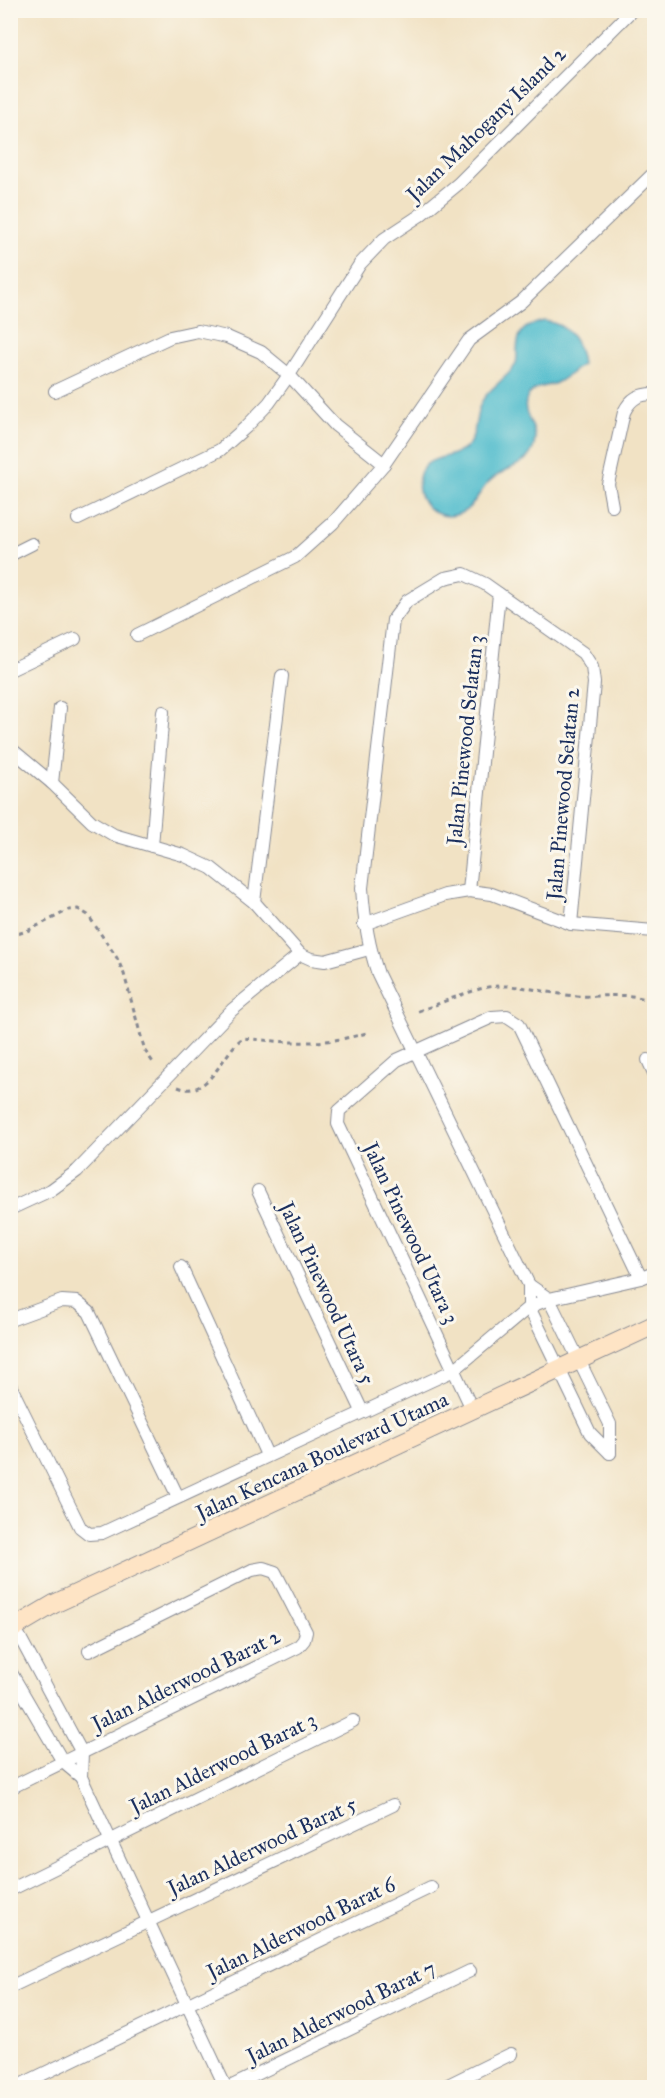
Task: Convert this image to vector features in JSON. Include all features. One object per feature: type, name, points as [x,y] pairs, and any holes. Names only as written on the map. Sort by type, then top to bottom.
[{"type":"street","name":"Jalan Mahogany Island 2","points":[[78,519],[220,450],[246,427],[269,403],[289,375],[360,264],[384,239],[419,216],[458,184],[632,10]]},
{"type":"street","points":[[137,635],[295,557],[333,524],[384,464],[469,340],[521,302],[654,172]]},
{"type":"street","points":[[55,391],[170,337],[198,331],[227,337],[261,352],[289,375],[335,425],[384,464]]},
{"type":"street","points":[[612,506],[608,484],[624,412],[629,402],[645,394],[654,394]]},
{"type":"street","points":[[10,555],[32,544]]},
{"type":"street","points":[[499,594],[464,574],[445,578],[407,601],[393,621],[362,888],[364,924],[369,949],[378,974],[529,1285],[529,1307],[590,1433],[610,1454],[610,1424],[549,1299],[529,1285]]},
{"type":"street","name":"Jalan Pinewood Selatan 2","points":[[499,594],[584,653],[592,667],[594,682],[571,924]]},
{"type":"street","name":"Jalan Pinewood Selatan 3","points":[[469,891],[499,594]]},
{"type":"street","points":[[10,670],[75,639]]},
{"type":"street","points":[[254,902],[282,676]]},
{"type":"street","points":[[52,783],[60,708]]},
{"type":"street","points":[[152,846],[163,712]]},
{"type":"street","points":[[10,748],[52,783],[92,822],[114,835],[183,855],[211,868],[254,902],[300,954],[311,960],[325,961],[369,949]]},
{"type":"street","points":[[364,924],[445,895],[469,891],[492,894],[571,924],[654,932]]},
{"type":"street","points":[[10,1209],[51,1190],[77,1171],[232,1010],[300,954]]},
{"type":"street","points":[[416,1052],[492,1017],[507,1016],[519,1024],[641,1278]]},
{"type":"street","name":"Jalan Pinewood Utara 3","points":[[416,1052],[397,1060],[339,1111],[339,1124],[473,1411]]},
{"type":"street","points":[[648,1060],[654,1073]]},
{"type":"street","name":"Jalan Pinewood Utara 5","points":[[258,1191],[362,1411]]},
{"type":"street","points":[[181,1267],[267,1455]]},
{"type":"street","points":[[10,1386],[80,1527],[90,1534],[102,1533],[454,1370],[529,1307],[549,1299],[654,1273]]},
{"type":"street","points":[[10,1320],[62,1301],[77,1302],[89,1312],[178,1497]]},
{"type":"street","name":"Jalan Kencana Boulevard Utama","points":[[12,1625],[654,1325]]},
{"type":"street","name":"Jalan Alderwood Barat 2","points":[[10,1788],[298,1647],[304,1640],[306,1632],[275,1572],[263,1568],[252,1570],[89,1651]]},
{"type":"street","points":[[12,1625],[82,1753],[81,1777]]},
{"type":"street","points":[[10,1671],[63,1762],[81,1777],[227,2088]]},
{"type":"street","name":"Jalan Alderwood Barat 3","points":[[10,1890],[353,1721]]},
{"type":"street","name":"Jalan Alderwood Barat 5","points":[[10,1987],[393,1805]]},
{"type":"street","name":"Jalan Alderwood Barat 6","points":[[14,2088],[431,1887]]},
{"type":"street","name":"Jalan Alderwood Barat 7","points":[[227,2088],[470,1971]]},
{"type":"street","points":[[442,2088],[511,2055]]},
{"type":"path","points":[[10,936],[27,931],[69,910],[78,909],[88,915],[117,958],[124,975],[145,1051],[154,1065]]},
{"type":"path","points":[[418,1011],[484,988],[504,986],[578,996],[609,995],[643,998],[654,1003]]},
{"type":"path","points":[[177,1086],[183,1089],[196,1088],[209,1081],[235,1043],[243,1038],[302,1044],[349,1038],[370,1032]]},
{"type":"water","points":[[544,321],[560,326],[571,335],[578,348],[582,364],[560,381],[537,389],[528,396],[525,407],[535,434],[530,455],[491,480],[466,510],[452,516],[436,513],[424,503],[420,495],[418,487],[422,470],[434,460],[463,450],[469,444],[474,434],[482,401],[516,364],[521,333],[527,327]]}]
